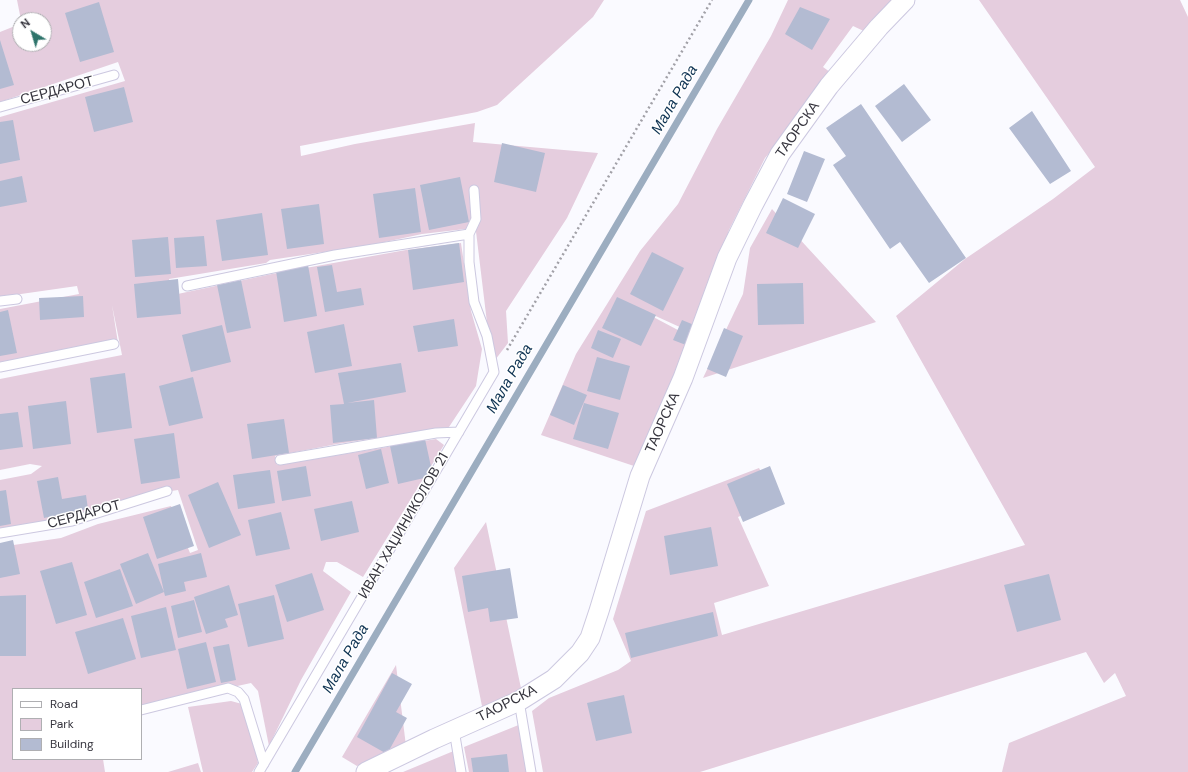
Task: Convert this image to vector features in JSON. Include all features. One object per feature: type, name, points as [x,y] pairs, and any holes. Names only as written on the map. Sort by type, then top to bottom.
[{"type":"street","name":"ТАОРСКА","points":[[366,772],[519,701],[554,680],[580,653],[590,638],[640,476],[683,378],[727,258],[780,154],[829,86],[879,27],[905,0]]},
{"type":"lane","name":"СЕРДАРОТ","points":[[0,107],[114,75]]},
{"type":"lane","points":[[474,190],[476,219],[469,234],[469,262],[474,302],[487,336],[494,372]]},
{"type":"lane","points":[[187,286],[334,255],[469,234]]},
{"type":"lane","points":[[0,301],[16,299]]},
{"type":"lane","points":[[0,367],[114,344]]},
{"type":"lane","name":"ИВАН ХАЏИНИКОЛОВ 21","points":[[262,768],[494,372]]},
{"type":"lane","name":"ИВАН ХАЏИНИКОЛОВ 21","points":[[280,460],[436,433],[459,432]]},
{"type":"lane","name":"СЕРДАРОТ","points":[[0,533],[72,521],[167,491]]},
{"type":"lane","name":"ИВАН ХАЏИНИКОЛОВ 21","points":[[142,710],[228,688],[238,692],[244,699],[262,768]]},
{"type":"lane","points":[[519,701],[531,772]]},
{"type":"lane","points":[[454,730],[461,772]]},
{"type":"path","points":[[494,372],[712,0]]},
{"type":"green space","points":[[17,0],[604,0],[593,17],[497,105],[477,112],[300,146],[301,156],[355,144],[475,123],[473,142],[598,153],[567,218],[506,311],[508,343],[492,364],[474,215],[474,228],[422,234],[371,245],[270,260],[266,263],[169,279],[173,295],[272,274],[406,250],[461,243],[471,311],[482,349],[476,386],[449,427],[337,444],[275,456],[277,465],[436,439],[444,445],[363,577],[337,562],[326,562],[323,571],[351,592],[301,680],[269,746],[258,691],[251,683],[142,707],[142,688],[12,688],[12,760],[103,760],[105,772],[0,772],[0,547],[61,538],[98,524],[171,506],[190,553],[198,550],[178,490],[131,497],[100,511],[0,532],[0,480],[31,474],[42,466],[30,464],[0,470],[0,379],[122,355],[112,305],[118,343],[0,367],[0,309],[79,294],[77,286],[0,297],[0,117],[125,81],[118,62],[0,102],[0,32],[12,27],[12,52],[52,52],[52,12],[19,12]]},
{"type":"green space","points":[[788,0],[899,0],[868,33],[853,26],[823,67],[834,75],[765,158],[729,230],[695,334],[625,302],[693,338],[637,467],[541,435],[576,354],[640,251],[678,204],[717,129],[771,36]]},
{"type":"green space","points":[[979,0],[1180,0],[1188,17],[1188,772],[1002,772],[1009,743],[1126,696],[1115,673],[1104,683],[1086,652],[700,772],[543,772],[532,711],[549,698],[618,670],[631,661],[613,619],[646,511],[759,468],[776,500],[738,517],[769,586],[714,603],[722,635],[1025,545],[896,316],[965,259],[1053,199],[1095,167]]},
{"type":"green space","points":[[772,209],[876,322],[703,378],[743,294],[750,248]]},
{"type":"green space","points":[[486,522],[522,693],[483,711],[454,568]]},
{"type":"green space","points":[[396,665],[406,746],[357,766],[342,757]]},
{"type":"green space","points":[[231,701],[242,704],[248,713],[258,763],[252,772],[203,772],[188,707]]},
{"type":"green space","points":[[521,724],[529,772],[469,772],[464,747]]},
{"type":"green space","points":[[456,750],[459,772],[403,772]]},
{"type":"green space","points":[[198,763],[201,772],[168,772]]},
{"type":"building","points":[[99,2],[114,52],[80,62],[65,13]]},
{"type":"building","points":[[800,7],[830,19],[812,50],[785,34]]},
{"type":"building","points":[[0,40],[14,85],[0,89]]},
{"type":"building","points":[[904,84],[931,120],[902,142],[875,106]]},
{"type":"building","points":[[124,87],[133,122],[94,132],[85,97]]},
{"type":"building","points":[[861,104],[966,258],[929,283],[900,242],[890,249],[833,165],[846,156],[826,128]]},
{"type":"building","points":[[1032,111],[1071,171],[1050,184],[1009,128]]},
{"type":"building","points":[[13,120],[20,160],[0,164],[0,122]]},
{"type":"building","points":[[502,143],[545,153],[536,192],[494,182]]},
{"type":"building","points":[[804,151],[825,159],[807,202],[787,194]]},
{"type":"building","points":[[22,176],[27,202],[0,207],[0,181]]},
{"type":"building","points":[[460,177],[469,222],[429,230],[420,185]]},
{"type":"building","points":[[415,188],[421,232],[379,238],[373,194]]},
{"type":"building","points":[[783,198],[815,214],[798,248],[766,233]]},
{"type":"building","points":[[319,204],[324,244],[287,249],[281,209]]},
{"type":"building","points":[[262,213],[268,255],[222,261],[216,220]]},
{"type":"building","points":[[204,236],[207,266],[176,268],[174,238]]},
{"type":"building","points":[[168,237],[171,274],[135,277],[132,240]]},
{"type":"building","points":[[459,243],[464,282],[413,290],[408,250]]},
{"type":"building","points":[[652,252],[684,268],[663,311],[630,294]]},
{"type":"building","points":[[308,265],[317,316],[284,322],[276,271]]},
{"type":"building","points":[[332,265],[337,292],[361,288],[364,305],[325,312],[317,267]]},
{"type":"building","points":[[178,279],[181,314],[137,318],[134,284]]},
{"type":"building","points":[[241,280],[251,328],[227,333],[217,285]]},
{"type":"building","points":[[803,283],[804,324],[758,325],[757,284]]},
{"type":"building","points":[[83,296],[84,317],[40,320],[39,298]]},
{"type":"building","points":[[617,297],[656,315],[641,346],[602,328]]},
{"type":"building","points":[[8,310],[17,353],[0,356],[0,312]]},
{"type":"building","points":[[454,319],[458,346],[418,352],[413,326]]},
{"type":"building","points":[[682,320],[699,327],[691,347],[673,340]]},
{"type":"building","points":[[344,324],[352,366],[315,373],[307,332]]},
{"type":"building","points":[[222,325],[231,362],[191,372],[182,335]]},
{"type":"building","points":[[724,328],[743,336],[726,377],[707,369]]},
{"type":"building","points":[[598,330],[621,339],[613,358],[591,348]]},
{"type":"building","points":[[597,357],[630,366],[620,400],[587,391]]},
{"type":"building","points":[[401,363],[406,392],[347,403],[374,400],[377,438],[333,443],[330,405],[344,404],[338,373]]},
{"type":"building","points":[[125,373],[132,428],[97,433],[90,378]]},
{"type":"building","points":[[193,377],[203,418],[169,426],[159,386]]},
{"type":"building","points":[[563,385],[587,395],[574,425],[550,415]]},
{"type":"building","points":[[66,401],[71,444],[33,449],[28,406]]},
{"type":"building","points":[[584,403],[619,413],[608,449],[573,439]]},
{"type":"building","points":[[18,412],[23,447],[0,450],[0,414]]},
{"type":"building","points":[[284,419],[289,453],[252,459],[247,424]]},
{"type":"building","points":[[174,433],[180,478],[141,484],[134,439]]},
{"type":"building","points":[[425,439],[433,476],[398,484],[390,446]]},
{"type":"building","points":[[381,449],[389,483],[366,489],[358,455]]},
{"type":"building","points":[[306,466],[311,496],[282,501],[277,471]]},
{"type":"building","points":[[770,466],[785,504],[743,522],[727,484]]},
{"type":"building","points":[[270,470],[275,503],[238,509],[233,475]]},
{"type":"building","points":[[58,477],[62,499],[86,495],[88,509],[44,518],[37,481]]},
{"type":"building","points":[[218,482],[241,535],[209,548],[188,495]]},
{"type":"building","points":[[6,490],[11,524],[0,526],[0,491]]},
{"type":"building","points":[[352,501],[359,532],[321,541],[314,509]]},
{"type":"building","points":[[180,504],[194,546],[157,559],[143,517]]},
{"type":"building","points":[[281,512],[290,549],[256,556],[248,520]]},
{"type":"building","points":[[711,527],[718,566],[670,575],[664,536]]},
{"type":"building","points":[[13,540],[20,574],[0,578],[0,543]]},
{"type":"building","points":[[148,553],[164,592],[136,604],[120,564]]},
{"type":"building","points":[[201,553],[207,577],[184,582],[186,591],[165,596],[158,564]]},
{"type":"building","points":[[72,562],[87,615],[56,624],[40,571]]},
{"type":"building","points":[[510,568],[518,618],[490,622],[488,608],[468,612],[462,576]]},
{"type":"building","points":[[120,569],[133,606],[96,618],[84,582]]},
{"type":"building","points":[[312,573],[324,610],[287,622],[275,585]]},
{"type":"building","points":[[1049,574],[1061,620],[1017,632],[1004,585]]},
{"type":"building","points":[[229,585],[238,615],[225,619],[228,627],[206,634],[194,597]]},
{"type":"building","points":[[26,595],[26,656],[0,656],[0,596]]},
{"type":"building","points":[[274,595],[284,639],[248,647],[238,604]]},
{"type":"building","points":[[194,600],[202,632],[178,638],[171,606]]},
{"type":"building","points":[[166,607],[176,650],[141,658],[131,616]]},
{"type":"building","points":[[713,612],[718,636],[631,658],[625,633]]},
{"type":"building","points":[[123,618],[136,659],[88,674],[75,632]]},
{"type":"building","points":[[206,642],[216,682],[187,689],[178,649]]},
{"type":"building","points":[[229,644],[236,680],[221,683],[213,647]]},
{"type":"building","points":[[392,673],[412,684],[396,712],[407,718],[387,754],[357,737]]},
{"type":"building","points":[[624,695],[632,733],[596,741],[587,703]]},
{"type":"building","points":[[507,754],[509,772],[473,772],[471,758]]},
{"type":"waterway","name":"Мала Рада","points":[[295,772],[749,0]]}]
